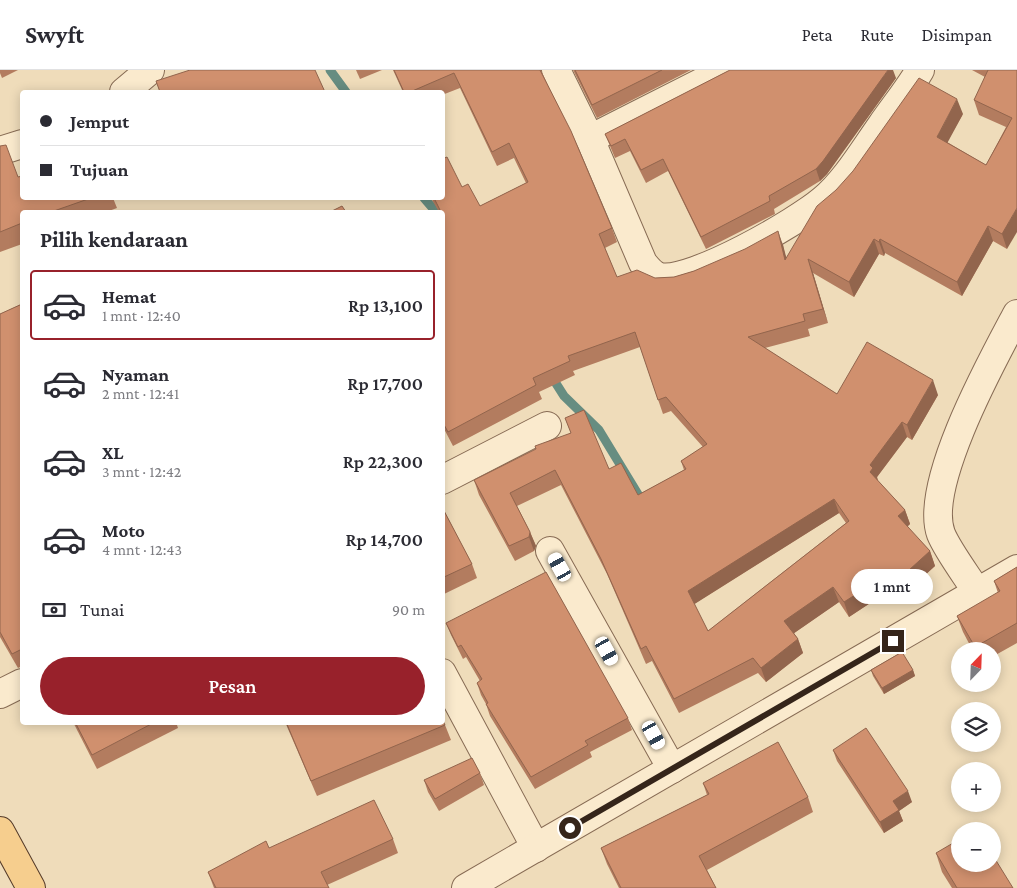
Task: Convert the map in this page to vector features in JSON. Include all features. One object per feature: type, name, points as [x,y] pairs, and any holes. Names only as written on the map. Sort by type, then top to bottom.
[{"type":"main road","points":[[0,832],[31,888]]},
{"type":"street","points":[[126,90],[150,70]]},
{"type":"street","points":[[556,70],[590,139],[643,263],[652,273],[659,277],[671,278],[705,268],[735,254],[823,200],[854,164],[920,70]]},
{"type":"street","points":[[590,139],[726,70]]},
{"type":"street","points":[[0,151],[20,145]]},
{"type":"street","points":[[977,592],[941,534],[938,510],[955,442],[982,381],[1017,314]]},
{"type":"street","points":[[445,478],[546,426]]},
{"type":"street","points":[[550,550],[672,769]]},
{"type":"street","points":[[466,888],[1017,570]]},
{"type":"street","points":[[445,679],[536,848]]},
{"type":"street","points":[[0,694],[20,684]]},
{"type":"building","points":[[190,70],[315,70],[324,90],[159,90],[156,81]]},
{"type":"building","points":[[394,70],[540,70],[571,131],[612,228],[599,234],[617,277],[637,270],[655,278],[674,277],[694,271],[745,249],[778,231],[785,260],[817,206],[836,190],[853,171],[919,78],[957,99],[937,137],[986,165],[1012,118],[974,100],[988,70],[1017,70],[1017,208],[1002,234],[988,226],[957,282],[880,239],[879,242],[874,239],[849,282],[808,259],[823,309],[803,314],[805,321],[748,337],[837,394],[867,342],[933,380],[907,425],[902,422],[870,465],[873,468],[870,472],[905,510],[898,516],[930,551],[898,580],[891,572],[844,602],[833,587],[784,621],[798,639],[761,668],[753,658],[674,699],[646,646],[641,649],[601,559],[555,470],[510,493],[530,532],[529,537],[509,546],[474,480],[536,449],[535,446],[571,433],[565,418],[584,410],[609,469],[621,463],[638,495],[686,469],[681,461],[707,444],[666,397],[658,400],[635,332],[568,356],[570,361],[533,378],[536,385],[448,432],[445,426],[445,210],[440,210],[435,200],[445,200],[445,158],[447,157],[462,187],[468,184],[480,206],[528,182],[509,143],[492,152],[454,73],[415,90],[403,90]],"holes":[[[834,499],[849,521],[708,631],[688,591]]]},
{"type":"building","points":[[575,70],[662,70],[592,105]]},
{"type":"building","points":[[730,70],[888,70],[816,169],[769,196],[770,201],[701,237],[663,159],[641,170],[625,139],[611,146],[605,134]]},
{"type":"building","points":[[6,145],[18,177],[20,176],[20,200],[85,200],[57,210],[20,210],[20,224],[0,232],[0,146]]},
{"type":"building","points":[[342,206],[345,210],[334,210]]},
{"type":"building","points":[[20,305],[20,650],[12,654],[0,632],[0,314]]},
{"type":"building","points":[[445,513],[472,564],[445,577]]},
{"type":"building","points":[[1017,567],[1017,623],[984,642],[972,642],[957,616],[1000,591],[994,581]]},
{"type":"building","points":[[546,572],[628,718],[585,741],[588,745],[531,777],[486,704],[488,703],[477,683],[482,679],[461,645],[458,647],[446,623]]},
{"type":"building","points":[[902,652],[913,670],[882,688],[871,670]]},
{"type":"building","points":[[77,725],[149,725],[92,755]]},
{"type":"building","points":[[287,725],[445,725],[311,781]]},
{"type":"building","points":[[866,728],[908,791],[893,801],[899,810],[880,822],[833,750]]},
{"type":"building","points":[[778,742],[808,797],[699,856],[716,888],[621,888],[601,848],[709,794],[703,783]]},
{"type":"building","points":[[472,758],[480,773],[435,799],[424,780]]},
{"type":"building","points":[[374,800],[393,839],[321,872],[329,888],[216,888],[208,872],[266,841],[269,848]]},
{"type":"building","points":[[951,844],[951,872],[1001,872],[1001,869],[1013,888],[957,888],[936,853]]},
{"type":"waterway","points":[[330,70],[345,90]]},
{"type":"waterway","points":[[426,200],[434,210]]},
{"type":"waterway","points":[[550,374],[564,396],[599,430],[644,504]]},
{"type":"route","points":[[570,828],[893,641]]}]
